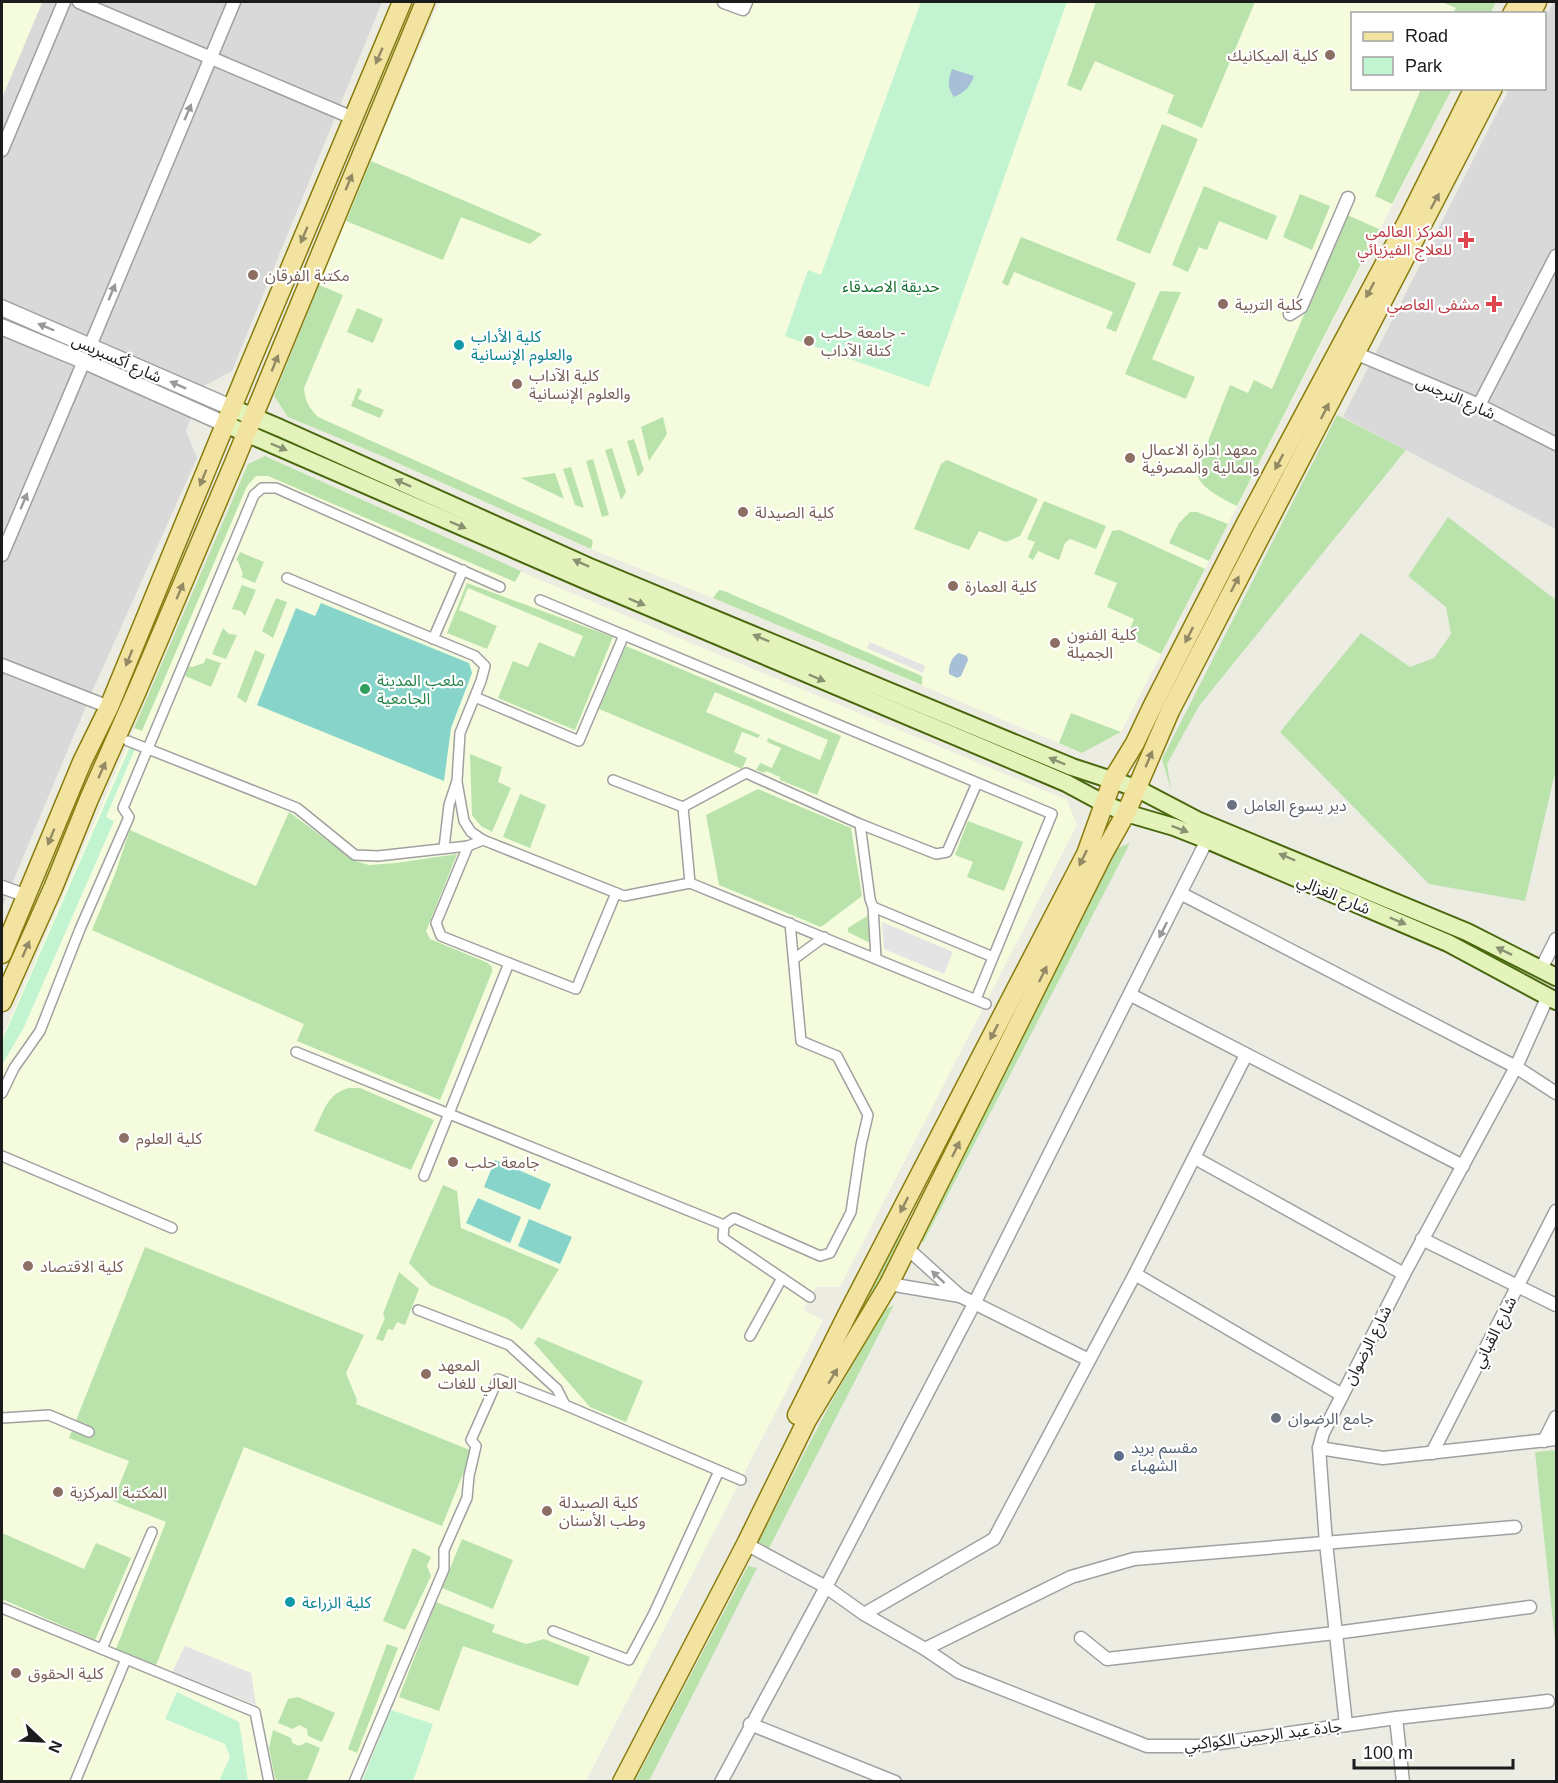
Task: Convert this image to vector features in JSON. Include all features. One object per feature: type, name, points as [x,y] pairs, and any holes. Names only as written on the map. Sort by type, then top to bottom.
[{"type":"main road","points":[[2,954],[70,791],[109,707],[402,2]]},
{"type":"main road","points":[[2,1002],[137,691],[425,2]]},
{"type":"main road","points":[[608,1782],[1086,854],[1113,779],[1135,743],[1152,705],[1245,525],[1407,222],[1473,90]]},
{"type":"main road","points":[[622,1782],[746,1544],[807,1420],[889,1284],[1102,854],[1126,813],[1170,711],[1492,90]]},
{"type":"main road","points":[[229,416],[249,425]]},
{"type":"main road","name":"شارع الغزالي","points":[[249,425],[1072,767],[1136,788],[1199,821],[1467,932],[1557,977]]},
{"type":"main road","name":"شارع الغزالي","points":[[249,425],[598,585],[1066,783],[1126,813],[1174,827],[1207,840],[1448,943],[1552,998]]},
{"type":"main road","points":[[70,791],[89,799]]},
{"type":"street","points":[[2,150],[4,136],[64,2]]},
{"type":"street","points":[[79,2],[353,118]]},
{"type":"street","points":[[90,346],[234,2]]},
{"type":"street","points":[[724,2],[743,9],[746,2]]},
{"type":"street","points":[[1290,315],[1301,307],[1348,198]]},
{"type":"street","points":[[1479,405],[1557,256]]},
{"type":"street","name":"شارع أكسبريس","points":[[2,308],[90,346],[229,416]]},
{"type":"street","points":[[2,327],[229,416]]},
{"type":"street","name":"شارع النرجس","points":[[1355,352],[1479,405],[1557,444]]},
{"type":"street","points":[[2,555],[84,361]]},
{"type":"street","points":[[2,1093],[14,1068],[40,1031],[80,929],[129,817],[123,808],[254,495],[262,488],[276,488],[500,586]]},
{"type":"street","points":[[433,639],[463,570]]},
{"type":"street","points":[[287,578],[475,656],[485,666],[460,733],[457,781],[464,821],[471,832],[483,840],[624,896],[690,883],[981,1001],[993,957],[1052,814],[540,600]]},
{"type":"street","points":[[475,697],[579,741],[624,635]]},
{"type":"street","points":[[2,665],[109,707]]},
{"type":"street","points":[[128,741],[297,808],[355,855],[378,856],[468,846],[483,840]]},
{"type":"street","points":[[613,780],[683,807],[746,773],[860,824],[936,854],[947,852],[977,783]]},
{"type":"street","points":[[444,848],[449,805],[457,781]]},
{"type":"street","points":[[683,807],[690,883]]},
{"type":"street","points":[[860,824],[873,907],[876,958]]},
{"type":"street","points":[[721,1782],[974,1304],[1182,894],[1207,840]]},
{"type":"street","points":[[468,846],[436,923],[441,936],[576,989],[616,893]]},
{"type":"street","points":[[2,887],[27,896]]},
{"type":"street","points":[[1182,894],[1516,1067],[1557,1093]]},
{"type":"street","points":[[873,907],[993,957]]},
{"type":"street","points":[[724,1225],[734,1218],[820,1256],[830,1253],[851,1212],[868,1115],[837,1056],[801,1041],[790,923]]},
{"type":"street","points":[[794,959],[824,937]]},
{"type":"street","points":[[1541,969],[1557,939]]},
{"type":"street","points":[[424,1176],[509,963]]},
{"type":"street","points":[[1131,995],[1463,1166]]},
{"type":"street","name":"شارع الرضوان","points":[[1346,1725],[1326,1543],[1319,1448],[1323,1433],[1422,1239],[1552,998]]},
{"type":"street","points":[[296,1052],[724,1225]]},
{"type":"street","points":[[864,1614],[994,1539],[1136,1274],[1246,1056]]},
{"type":"street","points":[[2,1156],[172,1228]]},
{"type":"street","points":[[1195,1158],[1404,1274]]},
{"type":"street","name":"شارع القباني","points":[[1432,1453],[1557,1211]]},
{"type":"street","points":[[724,1225],[723,1238],[810,1297]]},
{"type":"street","points":[[1422,1239],[1557,1305]]},
{"type":"street","points":[[907,1248],[960,1296],[1089,1360]]},
{"type":"street","points":[[1136,1274],[1342,1395]]},
{"type":"street","points":[[750,1336],[782,1278]]},
{"type":"street","points":[[889,1284],[960,1296]]},
{"type":"street","points":[[418,1310],[509,1345],[557,1389],[565,1405]]},
{"type":"street","points":[[354,1782],[444,1569],[444,1550],[467,1498],[476,1446],[471,1440],[498,1379],[741,1480]]},
{"type":"street","points":[[2,1418],[49,1415],[89,1432]]},
{"type":"street","points":[[1319,1448],[1383,1458],[1550,1440],[1557,1417]]},
{"type":"street","points":[[553,1631],[629,1660],[654,1613],[718,1471]]},
{"type":"street","points":[[925,1649],[1071,1577],[1134,1559],[1515,1527]]},
{"type":"street","points":[[102,1649],[152,1532]]},
{"type":"street","name":"جادة عبد الرحمن الكواكبي","points":[[746,1544],[826,1587],[864,1614],[925,1649],[959,1672],[1147,1746],[1199,1746],[1396,1718],[1548,1701]]},
{"type":"street","points":[[2,1608],[255,1712],[269,1782]]},
{"type":"street","points":[[1081,1638],[1107,1659],[1530,1608]]},
{"type":"street","points":[[75,1782],[126,1659]]},
{"type":"street","points":[[1396,1718],[1403,1782]]},
{"type":"street","points":[[750,1724],[895,1782]]},
{"type":"shaded area","points":[[2,2],[382,2],[232,371],[204,386],[186,431],[197,458],[91,694],[2,908]]},
{"type":"shaded area","points":[[2,2],[42,3],[2,98]]},
{"type":"shaded area","name":"جامعة حلب - كتلة الآداب","points":[[439,2],[1496,2],[1491,12],[1351,12],[1351,90],[1451,90],[1121,732],[1082,753],[586,547],[382,456],[288,417],[274,396],[357,193]]},
{"type":"shaded area","points":[[1553,2],[1556,2],[1556,529],[1343,417],[1508,90],[1546,90],[1546,16]]},
{"type":"shaded area","points":[[952,69],[974,76],[967,89],[954,97],[949,84]]},
{"type":"shaded area","name":"جامعة حلب","points":[[265,456],[538,579],[1067,800],[1077,825],[840,1287],[816,1287],[803,1310],[823,1320],[586,1781],[2,1782],[2,1038],[248,464]]},
{"type":"shaded area","name":"ملعب المدينة الجامعية","points":[[321,603],[469,663],[472,673],[451,728],[444,781],[257,705],[296,608],[315,616]]},
{"type":"shaded area","points":[[870,642],[925,666],[923,673],[867,648]]},
{"type":"shaded area","points":[[959,653],[967,656],[968,660],[961,676],[957,678],[949,674],[949,671],[952,659]]},
{"type":"shaded area","points":[[882,922],[953,952],[944,974],[884,949]]},
{"type":"shaded area","points":[[495,1160],[551,1184],[540,1210],[484,1187]]},
{"type":"shaded area","points":[[478,1198],[521,1217],[510,1243],[466,1223]]},
{"type":"shaded area","points":[[529,1219],[572,1237],[560,1264],[518,1246]]},
{"type":"shaded area","points":[[185,1646],[251,1673],[256,1705],[172,1672]]},
{"type":"green space","name":"حديقة الاصدقاء","points":[[921,2],[1067,2],[929,387],[785,336],[808,270],[821,275]]},
{"type":"green space","points":[[1096,2],[1255,2],[1202,128],[1167,113],[1174,95],[1095,61],[1081,91],[1067,85]]},
{"type":"green space","points":[[1442,2],[1496,2],[1491,12],[1454,12],[1456,8]]},
{"type":"green space","points":[[1421,90],[1451,90],[1392,204],[1375,196]]},
{"type":"green space","points":[[1162,124],[1198,139],[1150,254],[1116,240]]},
{"type":"green space","points":[[371,161],[542,234],[530,244],[461,217],[443,260],[346,221]]},
{"type":"green space","points":[[1204,186],[1277,216],[1267,240],[1219,221],[1207,250],[1199,247],[1188,272],[1172,265]]},
{"type":"green space","points":[[1300,194],[1330,206],[1312,250],[1283,237]]},
{"type":"green space","points":[[1347,215],[1379,229],[1237,506],[1205,486],[1198,477],[1198,467],[1230,385],[1248,393],[1254,380],[1272,389]]},
{"type":"green space","points":[[1021,237],[1136,283],[1116,332],[1106,328],[1113,312],[1014,272],[1008,286],[1002,283]]},
{"type":"green space","points":[[319,285],[343,295],[304,388],[308,404],[318,417],[591,539],[593,542],[591,549],[288,417],[274,396]]},
{"type":"green space","points":[[1160,291],[1181,292],[1152,359],[1195,377],[1186,399],[1125,374]]},
{"type":"green space","points":[[357,308],[383,319],[373,343],[347,332]]},
{"type":"green space","points":[[358,388],[362,390],[358,399],[384,410],[380,418],[351,406]]},
{"type":"green space","points":[[1337,415],[1406,450],[1199,706],[1167,764],[1171,790],[1162,759]]},
{"type":"green space","points":[[663,417],[667,434],[649,461],[641,427]]},
{"type":"green space","points":[[634,439],[644,470],[638,477],[627,441]]},
{"type":"green space","points":[[612,448],[626,492],[621,500],[605,450]]},
{"type":"green space","points":[[265,456],[521,571],[515,582],[268,476],[256,476],[247,486],[142,731],[134,728],[248,464]]},
{"type":"green space","points":[[593,459],[609,515],[602,517],[586,461]]},
{"type":"green space","points":[[947,460],[1038,499],[1020,536],[1006,542],[979,531],[969,550],[914,529],[941,464]]},
{"type":"green space","points":[[571,467],[584,508],[575,505],[563,469]]},
{"type":"green space","points":[[555,473],[564,499],[521,478]]},
{"type":"green space","points":[[1044,501],[1106,526],[1096,549],[1070,539],[1065,543],[1059,560],[1038,551],[1033,560],[1028,557],[1035,542],[1027,539]]},
{"type":"green space","points":[[1190,512],[1197,512],[1228,524],[1209,561],[1169,543],[1179,523]]},
{"type":"green space","points":[[1448,517],[1556,600],[1556,769],[1525,901],[1429,884],[1280,732],[1361,633],[1410,667],[1434,658],[1451,634],[1446,607],[1408,576]]},
{"type":"green space","points":[[1120,530],[1205,569],[1161,654],[1127,637],[1134,619],[1107,607],[1117,583],[1094,574],[1112,531]]},
{"type":"green space","points":[[240,552],[264,562],[255,583],[241,577],[243,574],[236,560]]},
{"type":"green space","points":[[467,583],[613,637],[575,730],[498,698],[513,661],[528,667],[539,642],[574,657],[583,636],[468,588],[459,610],[497,626],[487,649],[447,633]]},
{"type":"green space","points":[[242,585],[256,590],[245,616],[241,611],[232,609]]},
{"type":"green space","points":[[719,590],[922,676],[922,685],[713,598]]},
{"type":"green space","points":[[276,598],[287,602],[273,638],[262,631]]},
{"type":"green space","points":[[223,628],[229,634],[237,635],[226,659],[212,654]]},
{"type":"green space","points":[[626,646],[841,736],[817,795],[780,780],[780,777],[766,771],[764,773],[756,770],[760,763],[772,768],[781,748],[767,742],[768,738],[820,760],[828,740],[715,692],[706,712],[760,735],[758,738],[742,732],[734,752],[747,758],[742,769],[599,709]]},
{"type":"green space","points":[[255,650],[265,655],[246,703],[237,697]]},
{"type":"green space","points":[[206,658],[221,663],[211,687],[185,676],[189,666],[204,663]]},
{"type":"green space","points":[[1071,713],[1121,732],[1082,753],[1059,743]]},
{"type":"green space","points":[[130,747],[135,749],[106,817],[114,821],[24,1027],[2,1065],[2,1041]]},
{"type":"green space","points":[[470,754],[502,767],[498,782],[511,788],[492,832],[481,826],[472,815]]},
{"type":"green space","points":[[758,789],[851,828],[862,896],[821,927],[719,885],[706,815]]},
{"type":"green space","points":[[520,794],[546,805],[530,848],[503,837]]},
{"type":"green space","points":[[289,812],[355,861],[369,865],[457,854],[426,931],[430,939],[488,963],[492,967],[492,972],[440,1100],[297,1041],[304,1024],[92,930],[130,830],[256,886]]},
{"type":"green space","points":[[968,821],[1023,842],[1004,891],[967,877],[973,862],[955,855]]},
{"type":"green space","points":[[1130,843],[923,1243],[921,1239],[1107,862],[1118,848]]},
{"type":"green space","points":[[867,916],[871,939],[868,942],[848,932],[848,928]]},
{"type":"green space","points":[[349,1088],[360,1088],[434,1120],[411,1170],[314,1131],[330,1099]]},
{"type":"green space","points":[[939,1146],[889,1264],[809,1397]]},
{"type":"green space","points":[[443,1185],[457,1191],[461,1228],[559,1269],[522,1330],[508,1319],[430,1285],[409,1263]]},
{"type":"green space","points":[[145,1247],[364,1335],[346,1373],[357,1400],[356,1404],[472,1451],[442,1526],[244,1447],[156,1665],[116,1649],[166,1522],[113,1501],[129,1461],[69,1438]]},
{"type":"green space","points":[[399,1272],[419,1289],[405,1325],[397,1322],[393,1330],[388,1329],[383,1341],[376,1339],[385,1318],[383,1314]]},
{"type":"green space","points":[[894,1305],[769,1548],[758,1542],[829,1406],[884,1310]]},
{"type":"green space","points":[[538,1337],[643,1381],[626,1422],[590,1407],[534,1343]]},
{"type":"green space","points":[[1556,1450],[1556,1651],[1535,1452]]},
{"type":"green space","points":[[2,1533],[84,1569],[96,1543],[131,1558],[95,1640],[2,1599]]},
{"type":"green space","points":[[462,1539],[513,1560],[493,1609],[442,1588]]},
{"type":"green space","points":[[413,1548],[431,1557],[427,1566],[431,1576],[405,1630],[383,1621]]},
{"type":"green space","points":[[748,1566],[757,1568],[649,1781],[635,1781]]},
{"type":"green space","points":[[436,1602],[495,1625],[492,1632],[526,1644],[544,1639],[590,1657],[578,1686],[463,1646],[439,1711],[399,1697]]},
{"type":"green space","points":[[387,1644],[398,1648],[357,1753],[348,1749]]},
{"type":"green space","points":[[177,1692],[239,1722],[248,1781],[219,1781],[230,1757],[225,1744],[165,1719]]},
{"type":"green space","points":[[298,1697],[335,1713],[322,1742],[308,1736],[307,1729],[299,1725],[293,1729],[278,1723],[288,1699]]},
{"type":"green space","points":[[391,1710],[433,1724],[413,1781],[362,1781]]},
{"type":"green space","points":[[273,1730],[291,1738],[292,1742],[297,1745],[306,1742],[320,1748],[307,1781],[278,1781],[275,1778],[269,1748]]},
{"type":"place","name":"كلية الميكانيك","points":[[1330,55]]},
{"type":"place","name":"المركز العالمي للعلاج الفيزيائي","points":[[1466,240]]},
{"type":"place","name":"مكتبة الفرقان","points":[[253,275]]},
{"type":"place","name":"كلية التربية","points":[[1223,304]]},
{"type":"place","name":"مشفى العاصي","points":[[1494,304]]},
{"type":"place","name":"جامعة حلب - كتلة الآداب","points":[[809,341]]},
{"type":"place","name":"كلية الأداب والعلوم الإنسانية","points":[[459,345]]},
{"type":"place","name":"كلية الآداب والعلوم الإنسانية","points":[[517,384]]},
{"type":"place","name":"معهد ادارة الاعمال والمالية والمصرفية","points":[[1130,458]]},
{"type":"place","name":"كلية الصيدلة","points":[[743,512]]},
{"type":"place","name":"كلية العمارة","points":[[953,586]]},
{"type":"place","name":"كلية الفنون الجميلة","points":[[1055,643]]},
{"type":"place","name":"ملعب المدينة الجامعية","points":[[365,689]]},
{"type":"place","name":"دير يسوع العامل","points":[[1232,805]]},
{"type":"place","name":"كلية العلوم","points":[[124,1138]]},
{"type":"place","name":"جامعة حلب","points":[[453,1162]]},
{"type":"place","name":"كلية الاقتصاد","points":[[28,1266]]},
{"type":"place","name":"المعهد العالي للغات","points":[[426,1374]]},
{"type":"place","name":"جامع الرضوان","points":[[1276,1418]]},
{"type":"place","name":"مقسم بريد الشهباء","points":[[1119,1456]]},
{"type":"place","name":"المكتبة المركزية","points":[[58,1492]]},
{"type":"place","name":"كلية الصيدلة وطب الأسنان","points":[[547,1511]]},
{"type":"place","name":"كلية الزراعة","points":[[290,1602]]},
{"type":"place","name":"كلية الحقوق","points":[[16,1673]]}]
